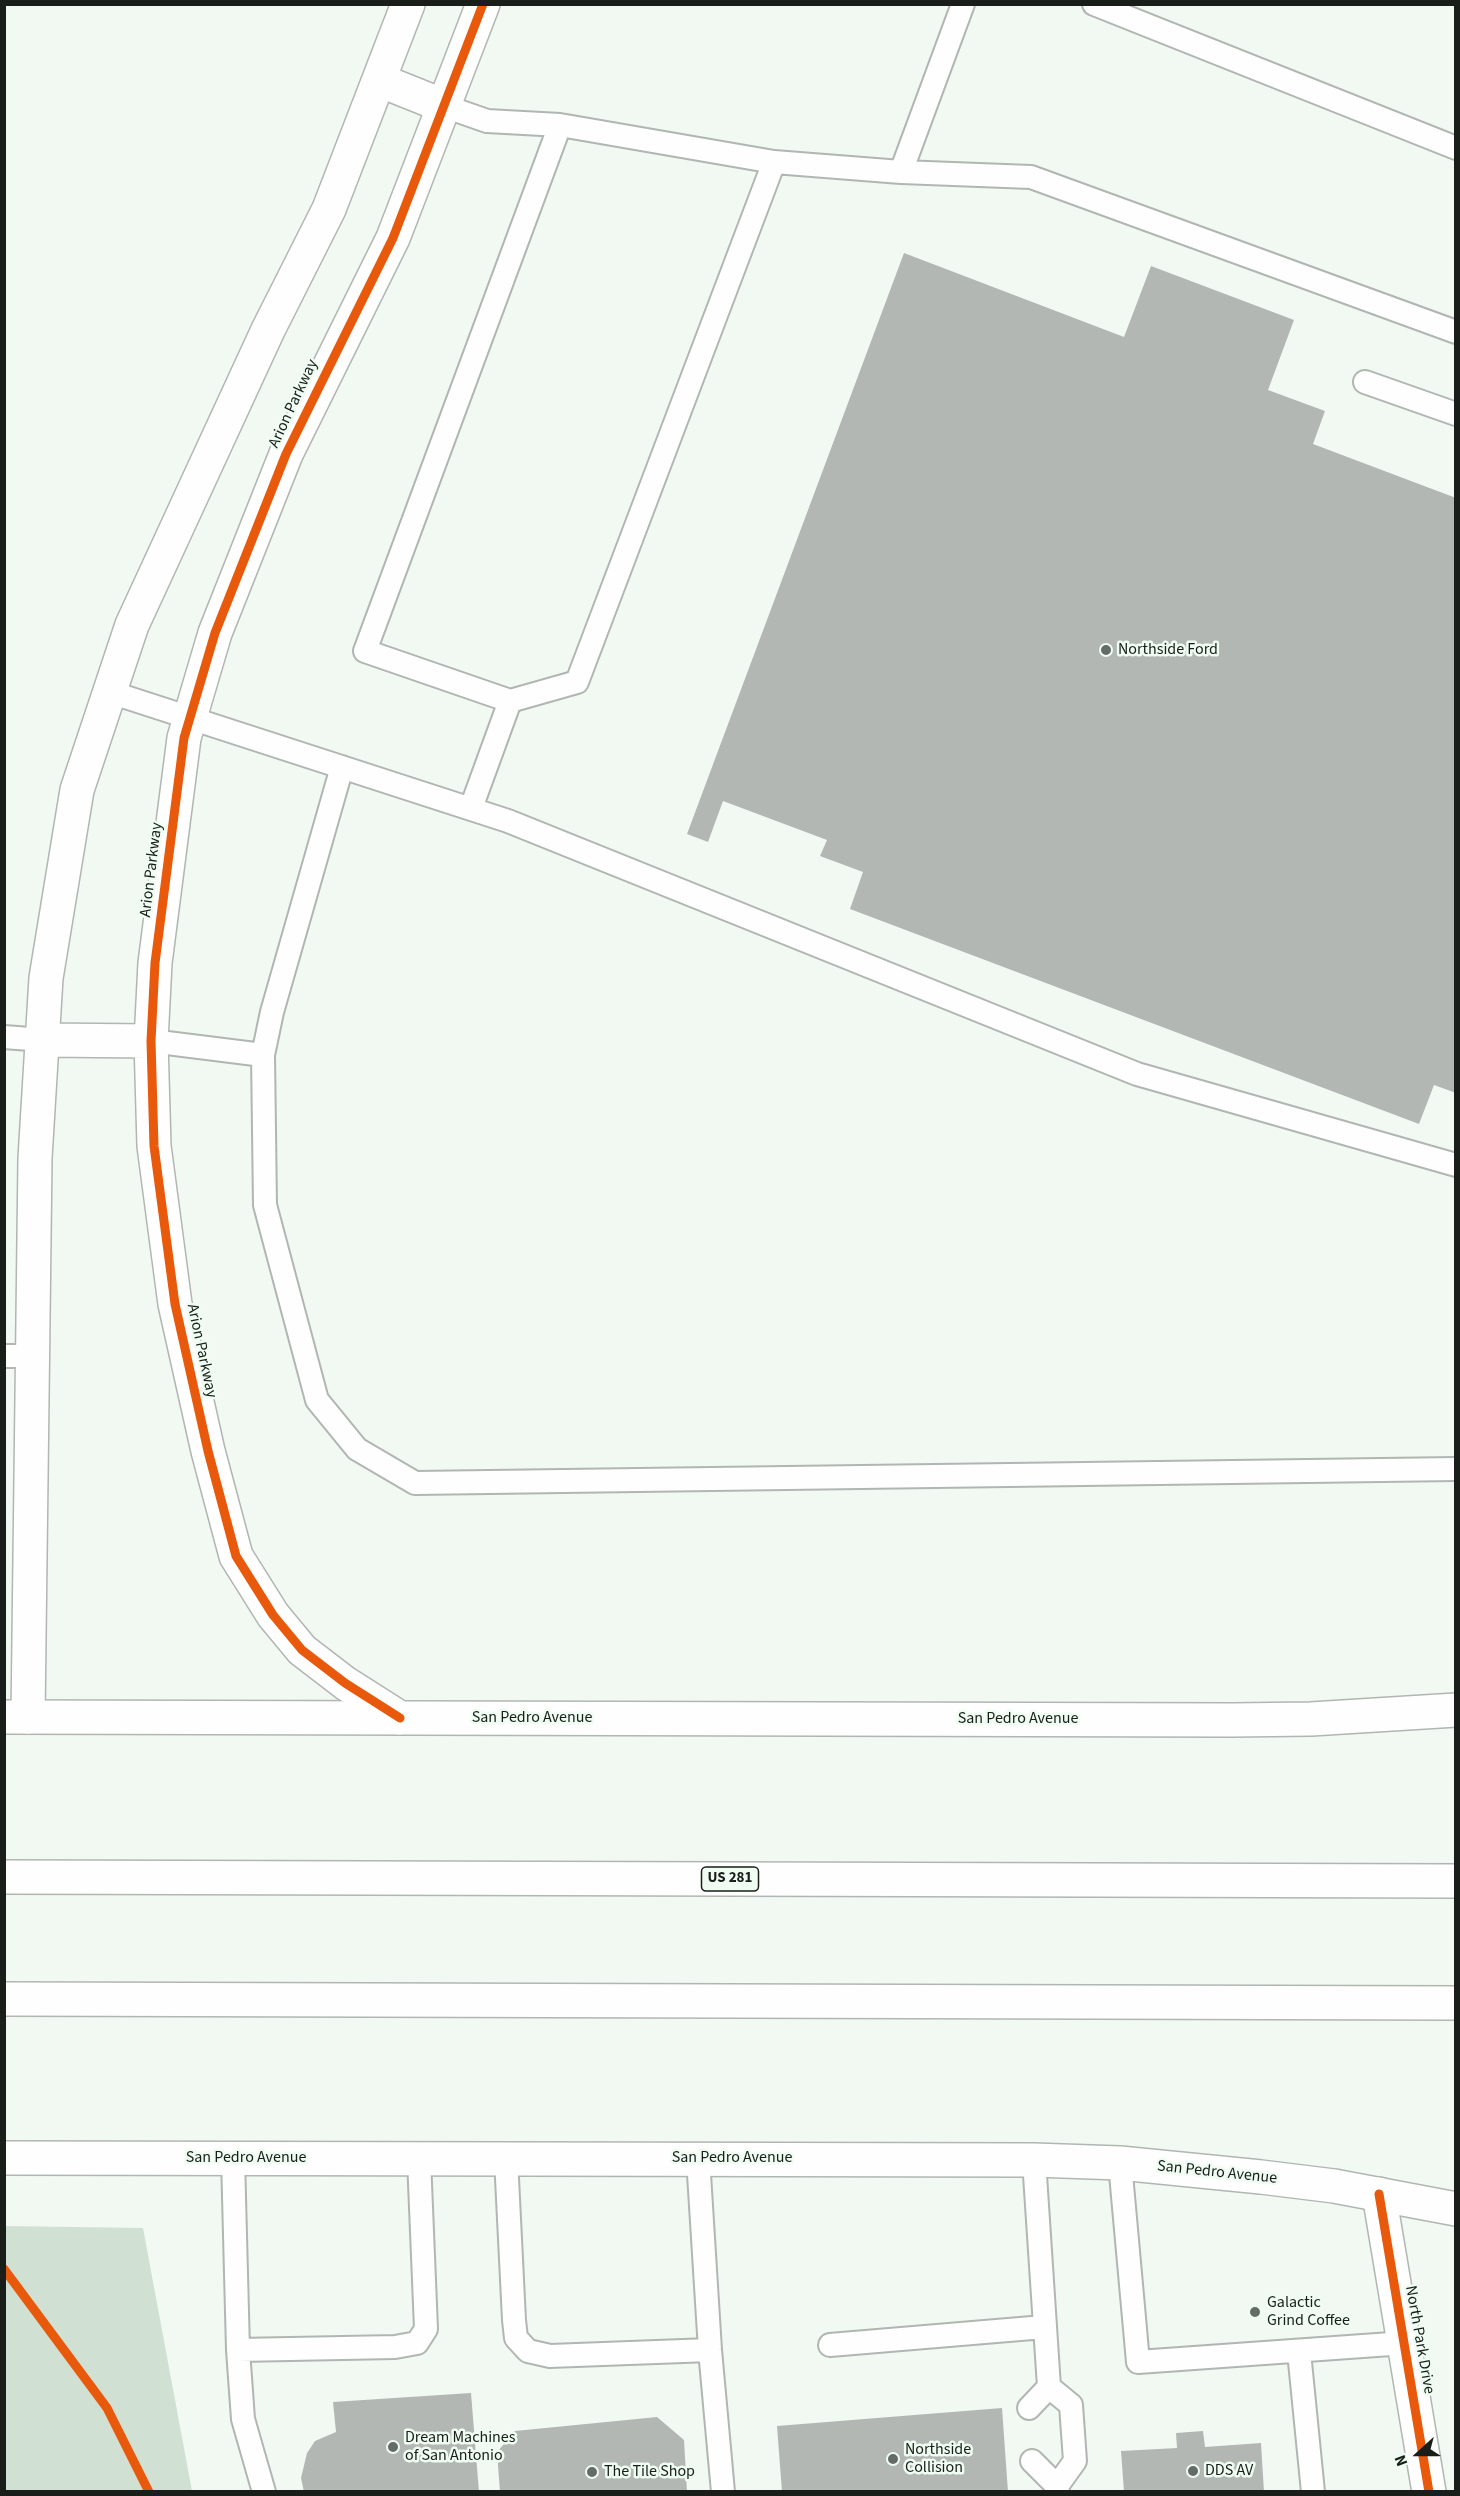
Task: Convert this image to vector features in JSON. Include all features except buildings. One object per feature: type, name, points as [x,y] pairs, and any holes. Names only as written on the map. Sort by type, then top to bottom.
[{"type":"main road","points":[[16,1717],[19,1356],[35,1158],[46,978],[77,790],[132,625],[253,362],[329,209],[408,4]]},
{"type":"main road","name":"Arion Parkway","points":[[400,1718],[345,1683],[302,1650],[273,1615],[236,1556],[208,1451],[175,1304],[154,1146],[151,1041],[155,963],[184,738],[215,633],[286,454],[393,238],[483,4]]},
{"type":"main road","points":[[379,80],[444,106]]},
{"type":"main road","points":[[43,1040],[151,1041]]},
{"type":"main road","name":"San Pedro Avenue","points":[[16,1717],[1233,1720],[1311,1719],[1455,1710]]},
{"type":"main road","name":"US 281","points":[[4,1877],[1455,1881]]},
{"type":"main road","points":[[12,1999],[1455,2003]]},
{"type":"main road","name":"San Pedro Avenue","points":[[4,2158],[698,2158],[1034,2160],[1120,2163],[1261,2177],[1379,2194],[1455,2209]]},
{"type":"main road","name":"North Park Drive","points":[[1379,2194],[1429,2492]]},
{"type":"lane","points":[[901,172],[963,4]]},
{"type":"lane","points":[[1094,4],[1455,148]]},
{"type":"lane","points":[[444,106],[488,121],[560,124],[774,162],[901,172],[1031,177],[1455,332]]},
{"type":"lane","points":[[560,124],[365,651],[510,701],[576,682],[774,162]]},
{"type":"lane","points":[[1365,382],[1455,414]]},
{"type":"lane","points":[[110,692],[508,820],[1137,1074],[1455,1165]]},
{"type":"lane","points":[[471,808],[510,701]]},
{"type":"lane","points":[[342,767],[272,1012],[263,1055],[265,1205],[317,1400],[357,1449],[415,1483],[1455,1469]]},
{"type":"lane","points":[[4,1037],[43,1040]]},
{"type":"lane","points":[[151,1041],[263,1055]]},
{"type":"lane","points":[[233,2158],[238,2350],[243,2419],[264,2492]]},
{"type":"lane","points":[[506,2158],[516,2338],[528,2351],[550,2356],[710,2350]]},
{"type":"lane","points":[[698,2158],[710,2350],[723,2492]]},
{"type":"lane","points":[[238,2350],[395,2347],[417,2343],[426,2329],[419,2159]]},
{"type":"lane","points":[[1029,2408],[1048,2386],[1034,2160]]},
{"type":"lane","points":[[1120,2163],[1138,2362],[1405,2343]]},
{"type":"lane","points":[[830,2345],[1044,2327]]},
{"type":"lane","points":[[1299,2352],[1313,2492]]},
{"type":"lane","points":[[1032,2461],[1057,2489],[1075,2460],[1071,2405],[1048,2386]]},
{"type":"green space","points":[[5,2226],[143,2228],[192,2491],[5,2491]]},
{"type":"cycle path","points":[[400,1718],[345,1683],[302,1650],[273,1615],[236,1556],[208,1451],[175,1304],[154,1146],[151,1041],[155,963],[184,738],[215,633],[286,454],[393,238],[483,4]]},
{"type":"cycle path","points":[[1379,2194],[1429,2492]]},
{"type":"cycle path","points":[[4,2269],[107,2408],[149,2492]]},
{"type":"place","name":"Northside Ford","points":[[1106,650]]},
{"type":"place","name":"Galactic Grind Coffee","points":[[1255,2312]]},
{"type":"place","name":"Dream Machines of San Antonio","points":[[393,2447]]},
{"type":"place","name":"Northside Collision","points":[[893,2459]]},
{"type":"place","name":"DDS AV","points":[[1193,2471]]},
{"type":"place","name":"The Tile Shop","points":[[592,2472]]}]
